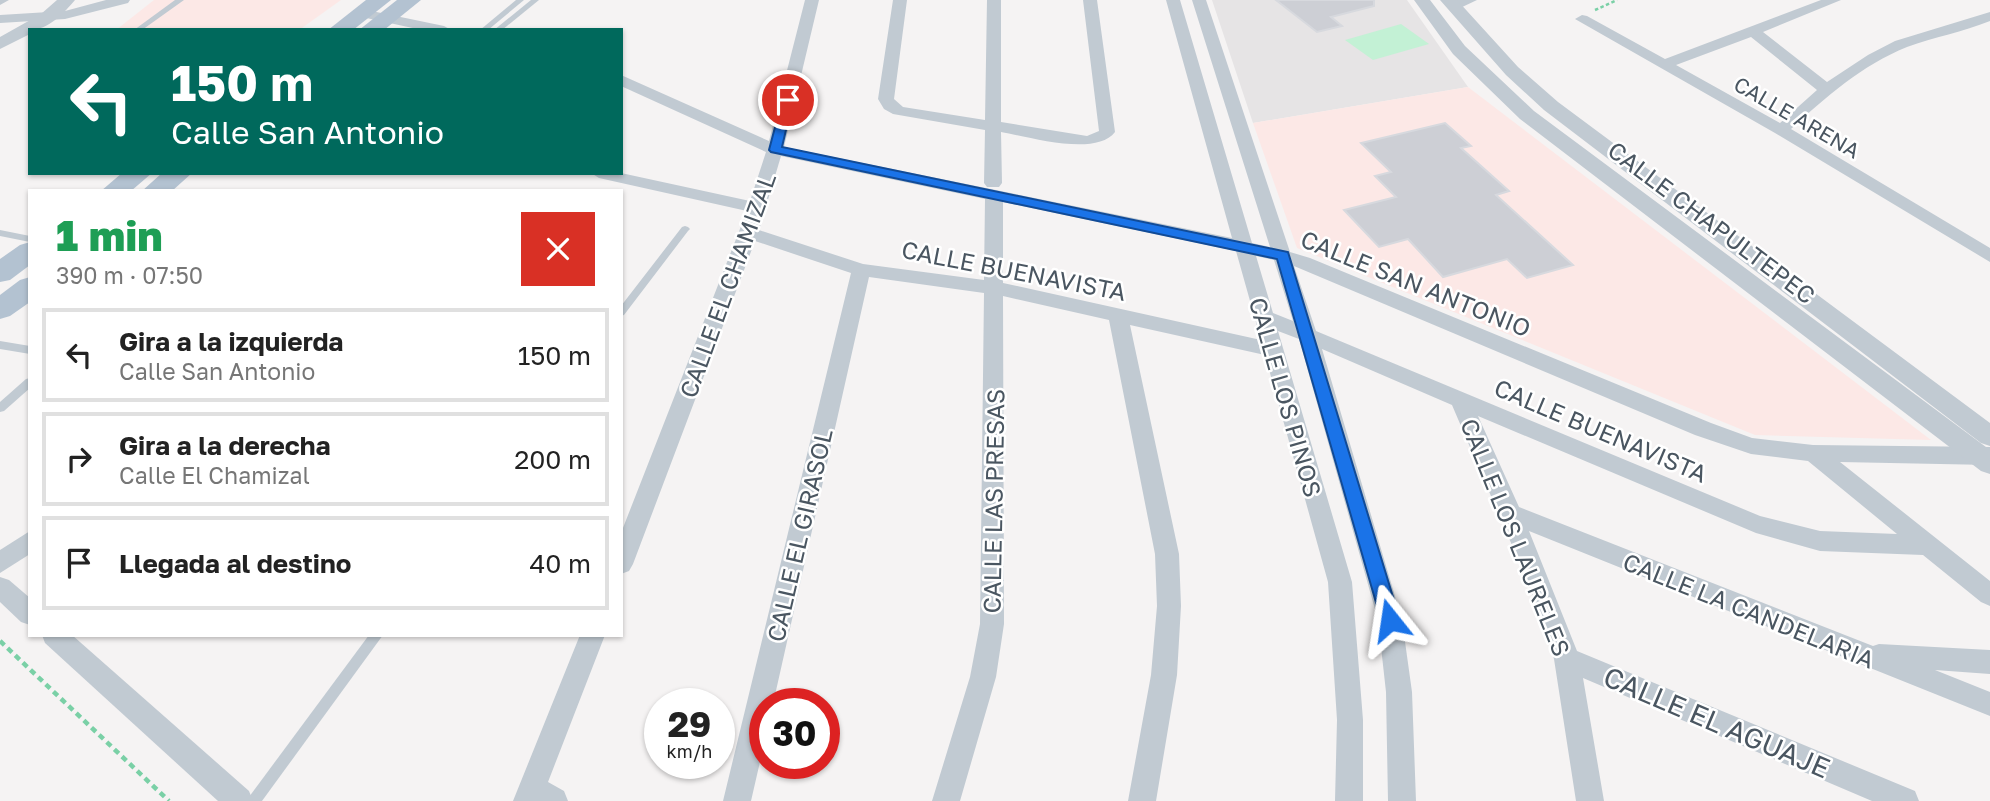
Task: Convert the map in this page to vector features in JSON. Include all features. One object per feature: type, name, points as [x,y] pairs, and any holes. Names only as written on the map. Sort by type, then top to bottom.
[{"type":"main road","points":[[344,28],[410,0]]},
{"type":"main road","points":[[117,189],[136,175]]},
{"type":"main road","points":[[158,189],[176,175]]},
{"type":"main road","points":[[0,273],[28,252]]},
{"type":"main road","points":[[0,309],[28,288]]},
{"type":"street","points":[[29,28],[47,18],[67,0]]},
{"type":"street","points":[[0,19],[47,18],[123,0]]},
{"type":"street","name":"CALLE EL CHAMIZAL","points":[[623,559],[749,233],[775,150],[812,0]]},
{"type":"street","points":[[900,0],[887,99],[890,106],[899,111],[1087,141],[1101,138],[1107,132],[1090,0]]},
{"type":"street","name":"CALLE LAS PRESAS","points":[[946,801],[983,677],[992,624],[994,0]]},
{"type":"street","name":"CALLE LOS PINOS","points":[[1173,0],[1340,582],[1350,720],[1349,801]]},
{"type":"street","name":"CALLE LOS PINOS","points":[[1199,0],[1322,382],[1390,620],[1399,692],[1402,801]]},
{"type":"street","name":"CALLE CHAPULTEPEC","points":[[1422,0],[1460,50],[1527,115],[1986,459]]},
{"type":"street","points":[[1663,65],[1834,0]]},
{"type":"street","name":"CALLE CHAPULTEPEC","points":[[1457,2],[1512,71],[1551,106],[1990,436]]},
{"type":"street","points":[[374,15],[435,28]]},
{"type":"street","points":[[1781,130],[1826,89],[1887,50],[1968,26],[1990,16]]},
{"type":"street","name":"CALLE ARENA","points":[[1581,19],[1781,130],[1990,256]]},
{"type":"street","points":[[0,44],[28,29]]},
{"type":"street","points":[[1753,32],[1826,89]]},
{"type":"street","name":"CALLE SAN ANTONIO","points":[[623,81],[775,150],[993,189],[1283,256],[1326,271],[1703,429],[1751,446],[1814,453],[1986,459]]},
{"type":"street","points":[[608,175],[757,208]]},
{"type":"street","name":"CALLE BUENAVISTA","points":[[749,233],[860,270],[995,288],[1273,350]]},
{"type":"street","name":"CALLE EL GIRASOL","points":[[737,801],[860,270]]},
{"type":"street","points":[[1118,316],[1167,554],[1169,606],[1164,675],[1142,801]]},
{"type":"street","name":"CALLE BUENAVISTA","points":[[1264,317],[1756,524],[1820,541],[1928,545]]},
{"type":"street","name":"CALLE LOS LAURELES","points":[[1460,398],[1538,578],[1567,659],[1590,801]]},
{"type":"street","points":[[1814,453],[1990,595]]},
{"type":"street","name":"CALLE LA CANDELARIA","points":[[1509,513],[1990,704]]},
{"type":"street","points":[[0,563],[28,542]]},
{"type":"street","points":[[0,587],[28,612]]},
{"type":"street","points":[[56,637],[239,801]]},
{"type":"street","points":[[538,797],[592,637]]},
{"type":"street","points":[[1860,654],[1990,662]]},
{"type":"street","name":"CALLE EL AGUAJE","points":[[1567,659],[1905,801]]},
{"type":"lane","points":[[140,28],[180,0]]},
{"type":"lane","points":[[485,28],[520,0]]},
{"type":"lane","points":[[500,28],[535,0]]},
{"type":"lane","points":[[623,310],[685,229]]},
{"type":"lane","points":[[0,233],[28,239]]},
{"type":"lane","points":[[0,345],[28,350]]},
{"type":"lane","points":[[0,408],[28,384]]},
{"type":"lane","points":[[253,801],[376,637]]},
{"type":"path","points":[[0,641],[169,801]]},
{"type":"shaded area","points":[[154,0],[341,0],[302,28],[119,28]]},
{"type":"shaded area","points":[[1212,0],[1407,0],[1468,87],[1253,123]]},
{"type":"shaded area","points":[[1468,87],[1931,440],[1755,435],[1297,248],[1253,123]]},
{"type":"green space","points":[[1401,24],[1429,44],[1373,60],[1345,40]]},
{"type":"building","points":[[1276,0],[1374,0],[1374,6],[1331,17],[1342,26],[1317,32]]},
{"type":"building","points":[[1445,123],[1471,146],[1461,148],[1509,191],[1496,195],[1573,265],[1527,278],[1507,259],[1443,277],[1408,239],[1379,247],[1344,210],[1396,197],[1375,176],[1391,172],[1361,143]]},
{"type":"route","points":[[788,100],[775,150],[1283,256],[1390,620]]}]
